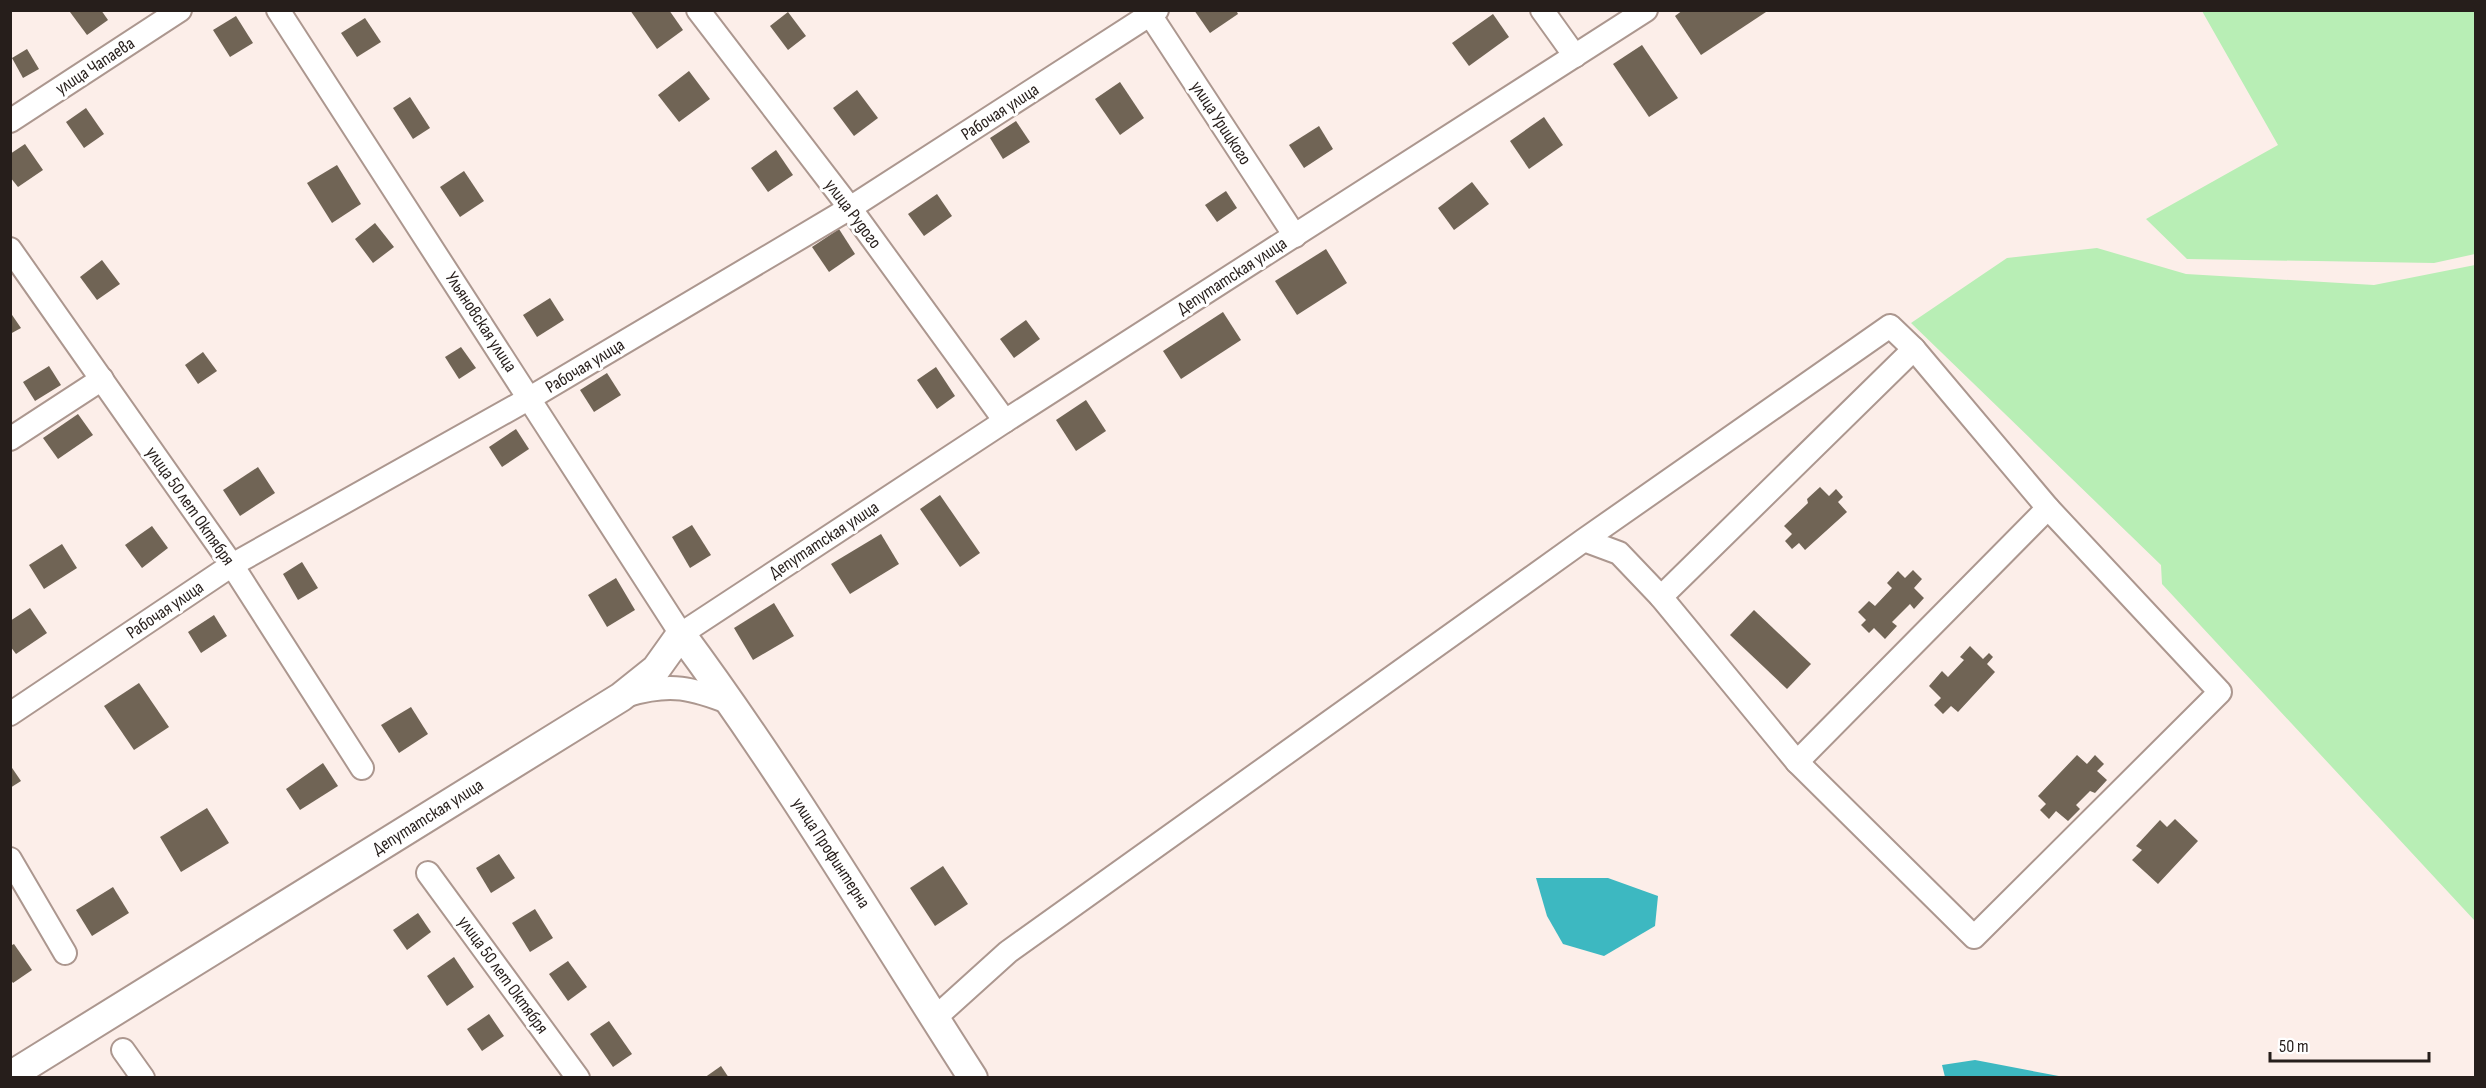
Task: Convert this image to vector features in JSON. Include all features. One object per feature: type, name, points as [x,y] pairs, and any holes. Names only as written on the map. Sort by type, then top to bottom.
[{"type":"main road","name":"Депутатская улица","points":[[10,1076],[621,697],[656,669],[681,634]]},
{"type":"main road","name":"улица Профинтерна","points":[[681,634],[733,704],[821,836],[974,1077]]},
{"type":"street","name":"улица Чапаева","points":[[10,122],[180,10]]},
{"type":"street","name":"Ульяновская улица","points":[[278,10],[681,634]]},
{"type":"street","name":"улица Рудого","points":[[698,10],[850,208],[1005,421]]},
{"type":"street","points":[[1542,10],[1575,56]]},
{"type":"street","name":"Депутатская улица","points":[[681,634],[1005,421],[1646,10]]},
{"type":"street","name":"Рабочая улица","points":[[10,714],[232,565],[530,398],[850,208],[1151,12]]},
{"type":"street","name":"улица Урицкого","points":[[1151,12],[1295,236]]},
{"type":"street","name":"улица 50 лет Октября","points":[[10,249],[232,565],[362,768]]},
{"type":"street","points":[[935,1018],[1008,952],[1584,540],[1890,326],[1914,349],[2048,508],[2220,692],[1974,937],[1797,762],[1660,597],[1619,553],[1584,540]]},
{"type":"street","points":[[1660,597],[1914,349]]},
{"type":"street","points":[[10,439],[102,379]]},
{"type":"street","points":[[1797,762],[2048,508]]},
{"type":"street","points":[[621,697],[652,687],[676,687],[702,692],[733,704]]},
{"type":"street","points":[[10,859],[65,953]]},
{"type":"street","name":"улица 50 лет Октября","points":[[428,873],[578,1077]]},
{"type":"street","points":[[123,1050],[143,1077]]},
{"type":"green space","points":[[2202,11],[2475,11],[2475,254],[2434,263],[2187,259],[2146,219],[2278,145]]},
{"type":"green space","points":[[2097,248],[2186,274],[2374,285],[2475,265],[2475,921],[2162,584],[2161,565],[1911,323],[2007,258]]},
{"type":"water","points":[[1536,878],[1608,878],[1658,896],[1655,926],[1604,956],[1563,944],[1547,916]]},
{"type":"water","points":[[1975,1060],[2064,1077],[1945,1077],[1942,1065]]},
{"type":"building","points":[[72,10],[101,10],[108,20],[87,35],[70,12]]},
{"type":"building","points":[[630,10],[669,10],[683,30],[657,49]]},
{"type":"building","points":[[1194,10],[1236,10],[1238,14],[1210,33]]},
{"type":"building","points":[[1683,10],[1769,10],[1701,55],[1675,16]]},
{"type":"building","points":[[788,12],[806,36],[788,50],[770,26]]},
{"type":"building","points":[[1493,14],[1509,37],[1469,66],[1452,43]]},
{"type":"building","points":[[236,16],[253,43],[230,57],[213,30]]},
{"type":"building","points":[[365,18],[381,42],[357,57],[341,33]]},
{"type":"building","points":[[1642,45],[1678,98],[1649,117],[1613,64]]},
{"type":"building","points":[[27,49],[39,69],[23,78],[12,58]]},
{"type":"building","points":[[689,71],[710,99],[679,122],[658,95]]},
{"type":"building","points":[[1120,82],[1144,118],[1120,135],[1095,99]]},
{"type":"building","points":[[857,90],[878,118],[854,136],[833,108]]},
{"type":"building","points":[[410,97],[430,128],[413,139],[393,108]]},
{"type":"building","points":[[86,108],[104,134],[84,148],[66,122]]},
{"type":"building","points":[[1544,117],[1563,145],[1529,169],[1510,141]]},
{"type":"building","points":[[1016,121],[1030,142],[1003,159],[990,138]]},
{"type":"building","points":[[1319,126],[1333,149],[1304,168],[1289,145]]},
{"type":"building","points":[[25,144],[43,170],[18,187],[10,177],[10,154]]},
{"type":"building","points":[[776,150],[793,175],[768,192],[751,168]]},
{"type":"building","points":[[337,165],[361,204],[332,223],[307,183]]},
{"type":"building","points":[[464,171],[484,201],[460,217],[440,187]]},
{"type":"building","points":[[1472,182],[1489,204],[1454,230],[1438,208]]},
{"type":"building","points":[[1226,191],[1237,208],[1217,222],[1205,205]]},
{"type":"building","points":[[937,194],[952,216],[924,236],[908,214]]},
{"type":"building","points":[[375,223],[394,247],[373,263],[355,239]]},
{"type":"building","points":[[839,229],[855,254],[829,272],[812,247]]},
{"type":"building","points":[[1326,249],[1347,283],[1297,315],[1275,281]]},
{"type":"building","points":[[102,260],[120,284],[97,300],[80,277]]},
{"type":"building","points":[[550,298],[564,320],[537,337],[523,315]]},
{"type":"building","points":[[10,312],[21,328],[10,334]]},
{"type":"building","points":[[1223,312],[1241,340],[1181,379],[1163,351]]},
{"type":"building","points":[[1026,320],[1040,339],[1014,358],[1000,339]]},
{"type":"building","points":[[461,347],[476,368],[459,379],[445,357]]},
{"type":"building","points":[[203,352],[217,371],[198,384],[185,365]]},
{"type":"building","points":[[49,366],[61,385],[35,401],[23,382]]},
{"type":"building","points":[[936,367],[955,396],[937,409],[917,380]]},
{"type":"building","points":[[607,373],[621,395],[594,412],[580,390]]},
{"type":"building","points":[[1086,400],[1106,431],[1076,451],[1056,420]]},
{"type":"building","points":[[78,414],[93,435],[58,459],[43,438]]},
{"type":"building","points":[[516,429],[529,449],[502,467],[489,447]]},
{"type":"building","points":[[258,467],[275,493],[240,516],[223,490]]},
{"type":"building","points":[[1820,487],[1829,496],[1836,489],[1843,497],[1838,502],[1847,512],[1805,550],[1799,543],[1792,549],[1785,541],[1792,534],[1784,526],[1808,503],[1807,499]]},
{"type":"building","points":[[940,495],[980,553],[960,567],[920,509]]},
{"type":"building","points":[[692,525],[711,555],[690,568],[672,537]]},
{"type":"building","points":[[152,526],[168,548],[142,568],[125,545]]},
{"type":"building","points":[[881,534],[899,564],[850,594],[831,564]]},
{"type":"building","points":[[62,544],[77,568],[44,589],[29,565]]},
{"type":"building","points":[[302,562],[318,588],[298,600],[283,574]]},
{"type":"building","points":[[1913,570],[1922,579],[1914,588],[1924,598],[1914,609],[1910,604],[1892,622],[1897,626],[1885,639],[1874,628],[1869,633],[1861,625],[1866,620],[1858,612],[1869,601],[1875,606],[1892,588],[1887,583],[1898,571],[1905,578]]},
{"type":"building","points":[[616,578],[635,610],[607,627],[588,595]]},
{"type":"building","points":[[774,603],[794,636],[753,660],[734,628]]},
{"type":"building","points":[[30,608],[47,633],[16,654],[10,646],[10,621]]},
{"type":"building","points":[[1754,610],[1811,664],[1787,689],[1730,635]]},
{"type":"building","points":[[214,615],[227,636],[201,653],[188,632]]},
{"type":"building","points":[[1970,646],[1983,659],[1989,653],[1993,657],[1987,664],[1995,672],[1958,712],[1951,706],[1943,714],[1934,705],[1941,698],[1929,686],[1942,671],[1948,677],[1964,660],[1960,657]]},
{"type":"building","points":[[139,683],[169,727],[134,750],[104,706]]},
{"type":"building","points":[[411,707],[428,734],[399,753],[381,725]]},
{"type":"building","points":[[2077,755],[2087,764],[2095,755],[2104,764],[2097,771],[2107,780],[2095,793],[2090,791],[2076,805],[2080,809],[2068,821],[2056,811],[2049,819],[2040,810],[2046,804],[2038,796]]},
{"type":"building","points":[[323,763],[338,786],[300,810],[286,789]]},
{"type":"building","points":[[10,765],[21,781],[10,788]]},
{"type":"building","points":[[207,808],[229,843],[181,872],[160,837]]},
{"type":"building","points":[[2175,819],[2198,841],[2158,884],[2132,860],[2142,850],[2136,846],[2160,820],[2167,827]]},
{"type":"building","points":[[499,854],[515,878],[491,893],[476,868]]},
{"type":"building","points":[[943,866],[968,904],[935,926],[910,888]]},
{"type":"building","points":[[113,887],[129,913],[92,936],[76,910]]},
{"type":"building","points":[[535,909],[553,938],[530,952],[512,923]]},
{"type":"building","points":[[418,913],[431,932],[407,950],[393,930]]},
{"type":"building","points":[[14,944],[32,970],[13,983],[10,979],[10,946]]},
{"type":"building","points":[[454,957],[474,987],[447,1006],[427,976]]},
{"type":"building","points":[[568,961],[587,987],[568,1001],[549,974]]},
{"type":"building","points":[[489,1014],[504,1036],[482,1051],[467,1029]]},
{"type":"building","points":[[609,1021],[632,1054],[613,1067],[590,1034]]},
{"type":"building","points":[[721,1066],[729,1078],[704,1078]]}]
